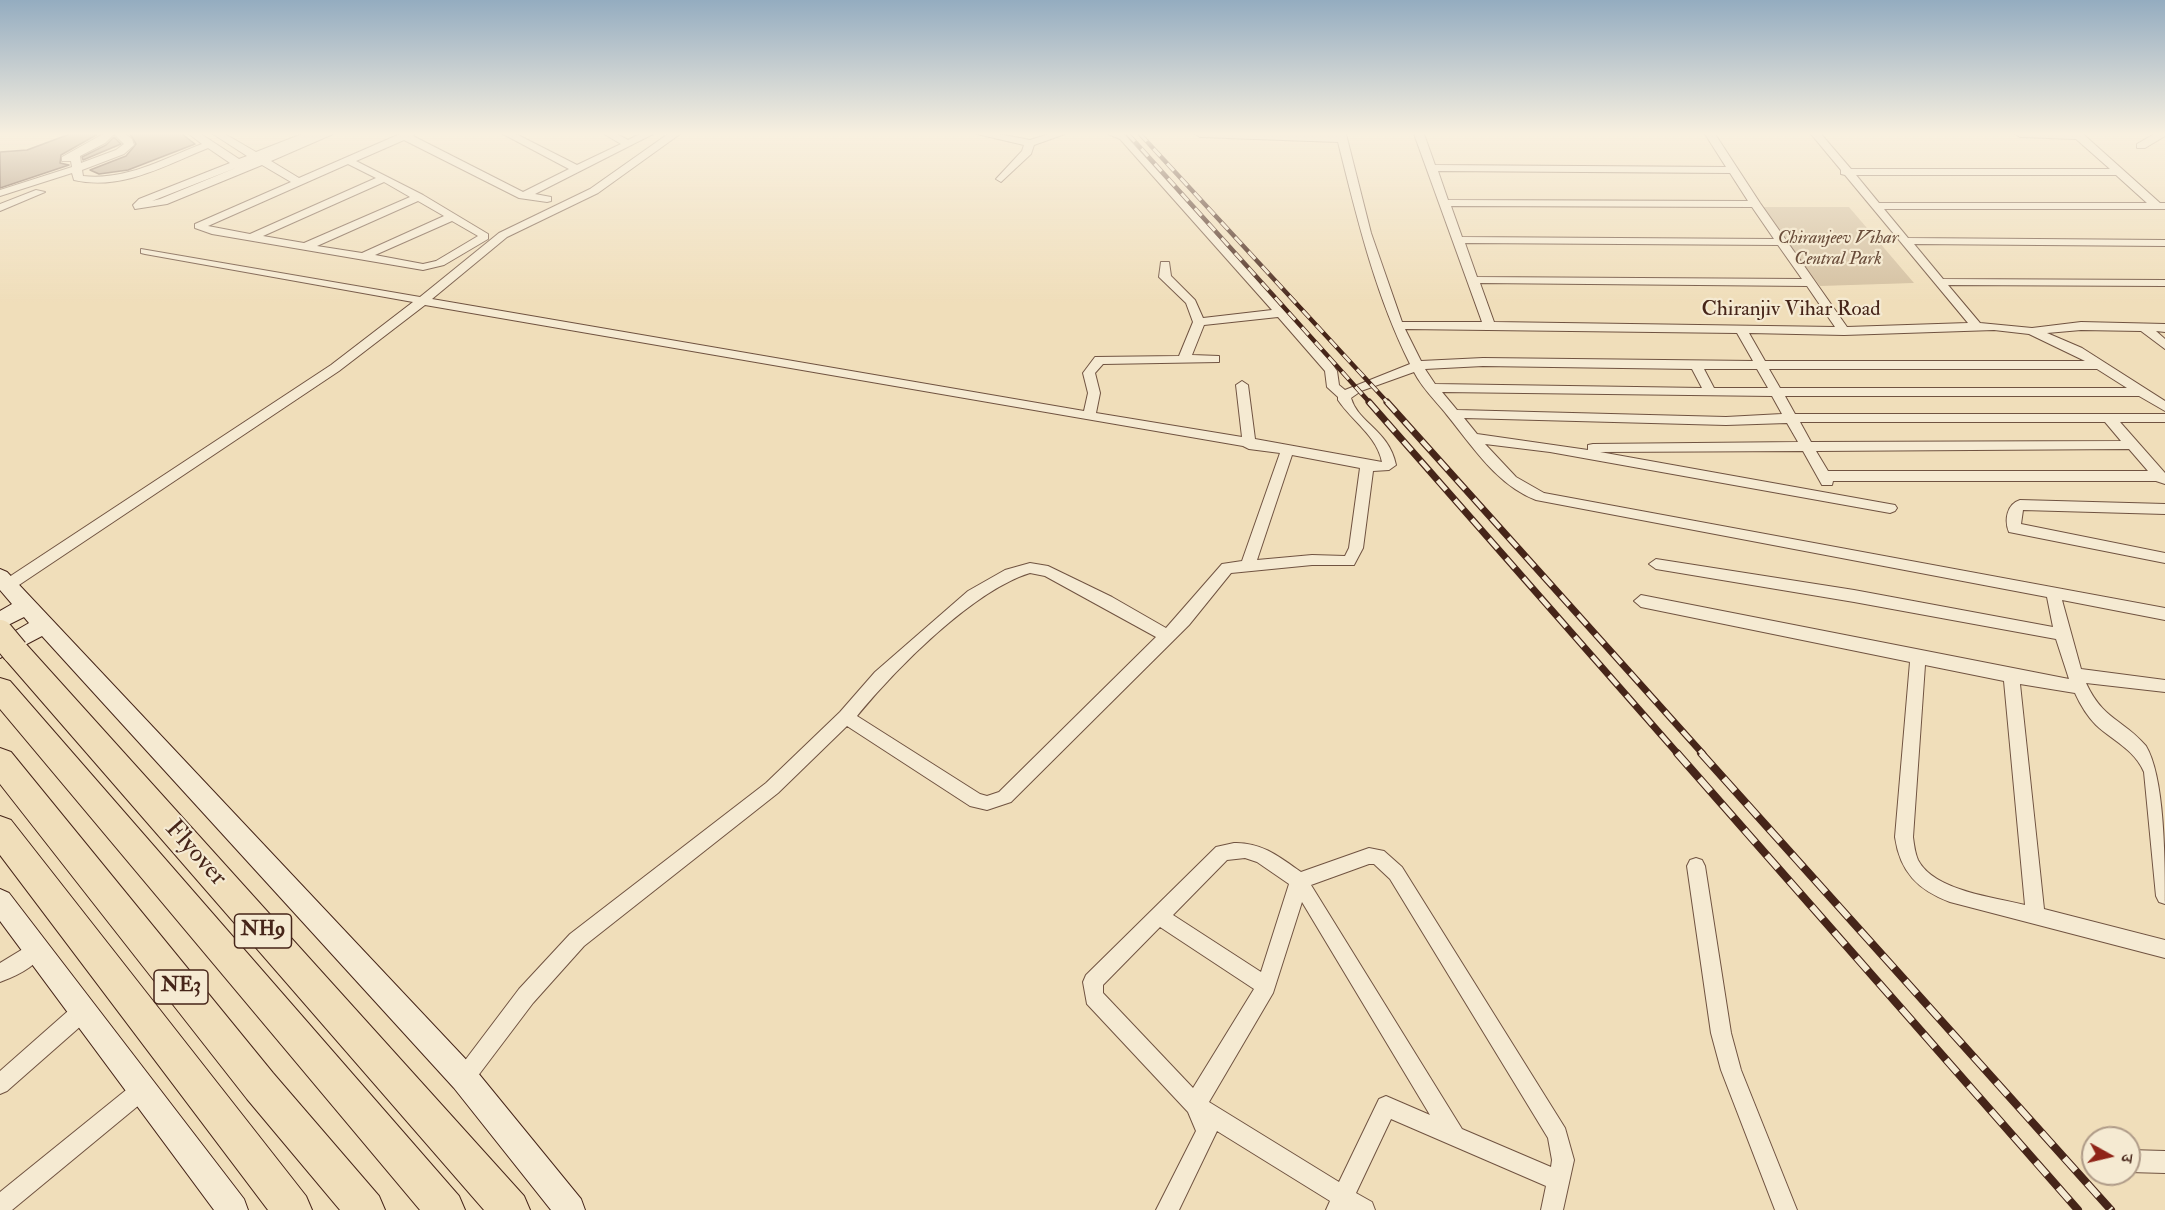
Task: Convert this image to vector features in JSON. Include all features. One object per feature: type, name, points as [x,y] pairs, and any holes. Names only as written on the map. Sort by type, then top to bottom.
[{"type":"highway","name":"Flyover","points":[[0,633],[510,1210]]},
{"type":"highway","name":"NE3","points":[[0,689],[445,1210]]},
{"type":"highway","name":"NE3","points":[[0,761],[260,1086],[365,1210]]},
{"type":"highway","points":[[0,830],[292,1210]]},
{"type":"street","points":[[170,190],[138,205],[139,207],[163,202],[189,190]]},
{"type":"street","points":[[282,190],[199,226],[206,230],[360,258],[430,267],[482,240],[483,234],[407,190]]},
{"type":"street","points":[[250,238],[356,190]]},
{"type":"street","points":[[512,190],[523,196],[547,199]]},
{"type":"street","points":[[523,196],[535,190]]},
{"type":"street","points":[[570,1210],[464,1078],[4,581],[306,388],[391,326],[503,235],[595,190]]},
{"type":"street","points":[[1171,190],[1321,357],[1331,371],[1333,387],[1345,396]]},
{"type":"street","points":[[1355,190],[1366,233],[1397,326],[1418,365],[1431,388],[1510,481],[1523,491],[1541,497],[2165,614]]},
{"type":"street","points":[[1438,190],[1489,325]]},
{"type":"street","points":[[1746,190],[1844,331]]},
{"type":"street","points":[[1861,190],[1977,327]]},
{"type":"street","points":[[2142,190],[2161,206]]},
{"type":"street","points":[[0,208],[40,192]]},
{"type":"street","points":[[305,247],[419,197]]},
{"type":"street","points":[[1443,203],[1755,204]]},
{"type":"street","points":[[1874,206],[2161,206]]},
{"type":"street","points":[[360,258],[453,216]]},
{"type":"street","points":[[1457,240],[1781,242]]},
{"type":"street","points":[[1904,241],[2165,243]]},
{"type":"street","points":[[145,251],[245,271],[1367,466],[1389,465],[1387,448],[1357,419],[1344,400],[1345,396]]},
{"type":"street","points":[[1165,264],[1165,277],[1191,302],[1199,322],[1184,359]]},
{"type":"street","points":[[1472,280],[1811,283]]},
{"type":"street","points":[[1939,282],[2165,283]]},
{"type":"street","points":[[1199,322],[1280,313]]},
{"type":"street","name":"Chiranjiv Vihar Road","points":[[1397,326],[1489,325],[1844,331],[1977,327],[2032,331],[2078,351],[2165,407]]},
{"type":"street","points":[[2032,331],[2081,326],[2165,328]]},
{"type":"street","points":[[2145,328],[2165,345]]},
{"type":"street","points":[[1742,330],[1789,418],[1836,498]]},
{"type":"street","points":[[1089,417],[1094,393],[1089,373],[1093,364],[1099,360],[1215,359]]},
{"type":"street","points":[[1345,396],[1357,388],[1387,379],[1418,365],[1483,362],[1696,365],[2099,365]]},
{"type":"street","points":[[1580,363],[1589,389]]},
{"type":"street","points":[[1696,365],[1710,392]]},
{"type":"street","points":[[1242,385],[1249,445]]},
{"type":"street","points":[[1431,388],[1710,392],[2141,392]]},
{"type":"street","points":[[1453,414],[1726,421],[1789,418],[2165,418]]},
{"type":"street","points":[[2109,418],[2162,479]]},
{"type":"street","points":[[1473,438],[1550,448],[1890,508]]},
{"type":"street","points":[[1550,448],[1799,449],[1806,446],[2133,445]]},
{"type":"street","points":[[1248,565],[1287,451]]},
{"type":"street","points":[[846,717],[976,801],[987,803],[1005,797],[1167,636],[1186,621],[1208,588],[1227,568],[1349,561],[1356,548],[1367,466]]},
{"type":"street","points":[[1823,476],[2162,479]]},
{"type":"street","points":[[2165,509],[2020,506],[2015,510],[2014,528],[2165,558]]},
{"type":"street","points":[[1656,564],[1854,596],[2064,635]]},
{"type":"street","points":[[464,1078],[526,996],[577,940],[772,788],[846,717],[881,676],[973,595],[1010,574],[1030,568],[1048,571],[1107,600],[1167,636]]},
{"type":"street","points":[[2054,593],[2076,681],[2099,717],[2127,737],[2147,757],[2152,772],[2165,896]]},
{"type":"street","points":[[1641,601],[2011,676],[2165,686]]},
{"type":"street","points":[[0,621],[27,606]]},
{"type":"street","points":[[0,650],[43,625]]},
{"type":"street","points":[[1918,657],[1904,837],[1906,856],[1914,870],[1932,887],[2165,949]]},
{"type":"street","points":[[2011,676],[2035,915]]},
{"type":"street","points":[[2152,772],[2165,790]]},
{"type":"street","points":[[1364,1210],[1339,1203],[1195,1105],[1094,997],[1093,982],[1222,853],[1250,849],[1299,881],[1455,1136]]},
{"type":"street","points":[[1299,881],[1369,855],[1378,857],[1396,873],[1558,1135],[1563,1160],[1552,1210]]},
{"type":"street","points":[[1696,866],[1721,1033],[1731,1070],[1786,1210]]},
{"type":"street","points":[[1195,1105],[1266,986],[1299,881]]},
{"type":"street","points":[[0,901],[233,1210]]},
{"type":"street","points":[[1159,916],[1266,986]]},
{"type":"street","points":[[0,972],[15,966],[36,950]]},
{"type":"street","points":[[0,1084],[83,1011]]},
{"type":"street","points":[[0,1206],[143,1089]]},
{"type":"street","points":[[1167,1210],[1208,1131],[1195,1105]]},
{"type":"street","points":[[1339,1203],[1386,1106],[1559,1181]]},
{"type":"street","points":[[2141,1161],[2165,1162]]},
{"type":"green space","name":"Chiranjeev Vihar Central Park","points":[[1760,207],[1849,207],[1914,283],[1820,286]]},
{"type":"railway","points":[[1179,190],[1371,404]]},
{"type":"railway","points":[[1192,190],[1389,404]]},
{"type":"railway","points":[[1369,402],[1678,754]]},
{"type":"railway","points":[[1387,402],[1703,754]]},
{"type":"railway","points":[[1677,753],[2078,1210]]},
{"type":"railway","points":[[1701,753],[2111,1210]]}]
